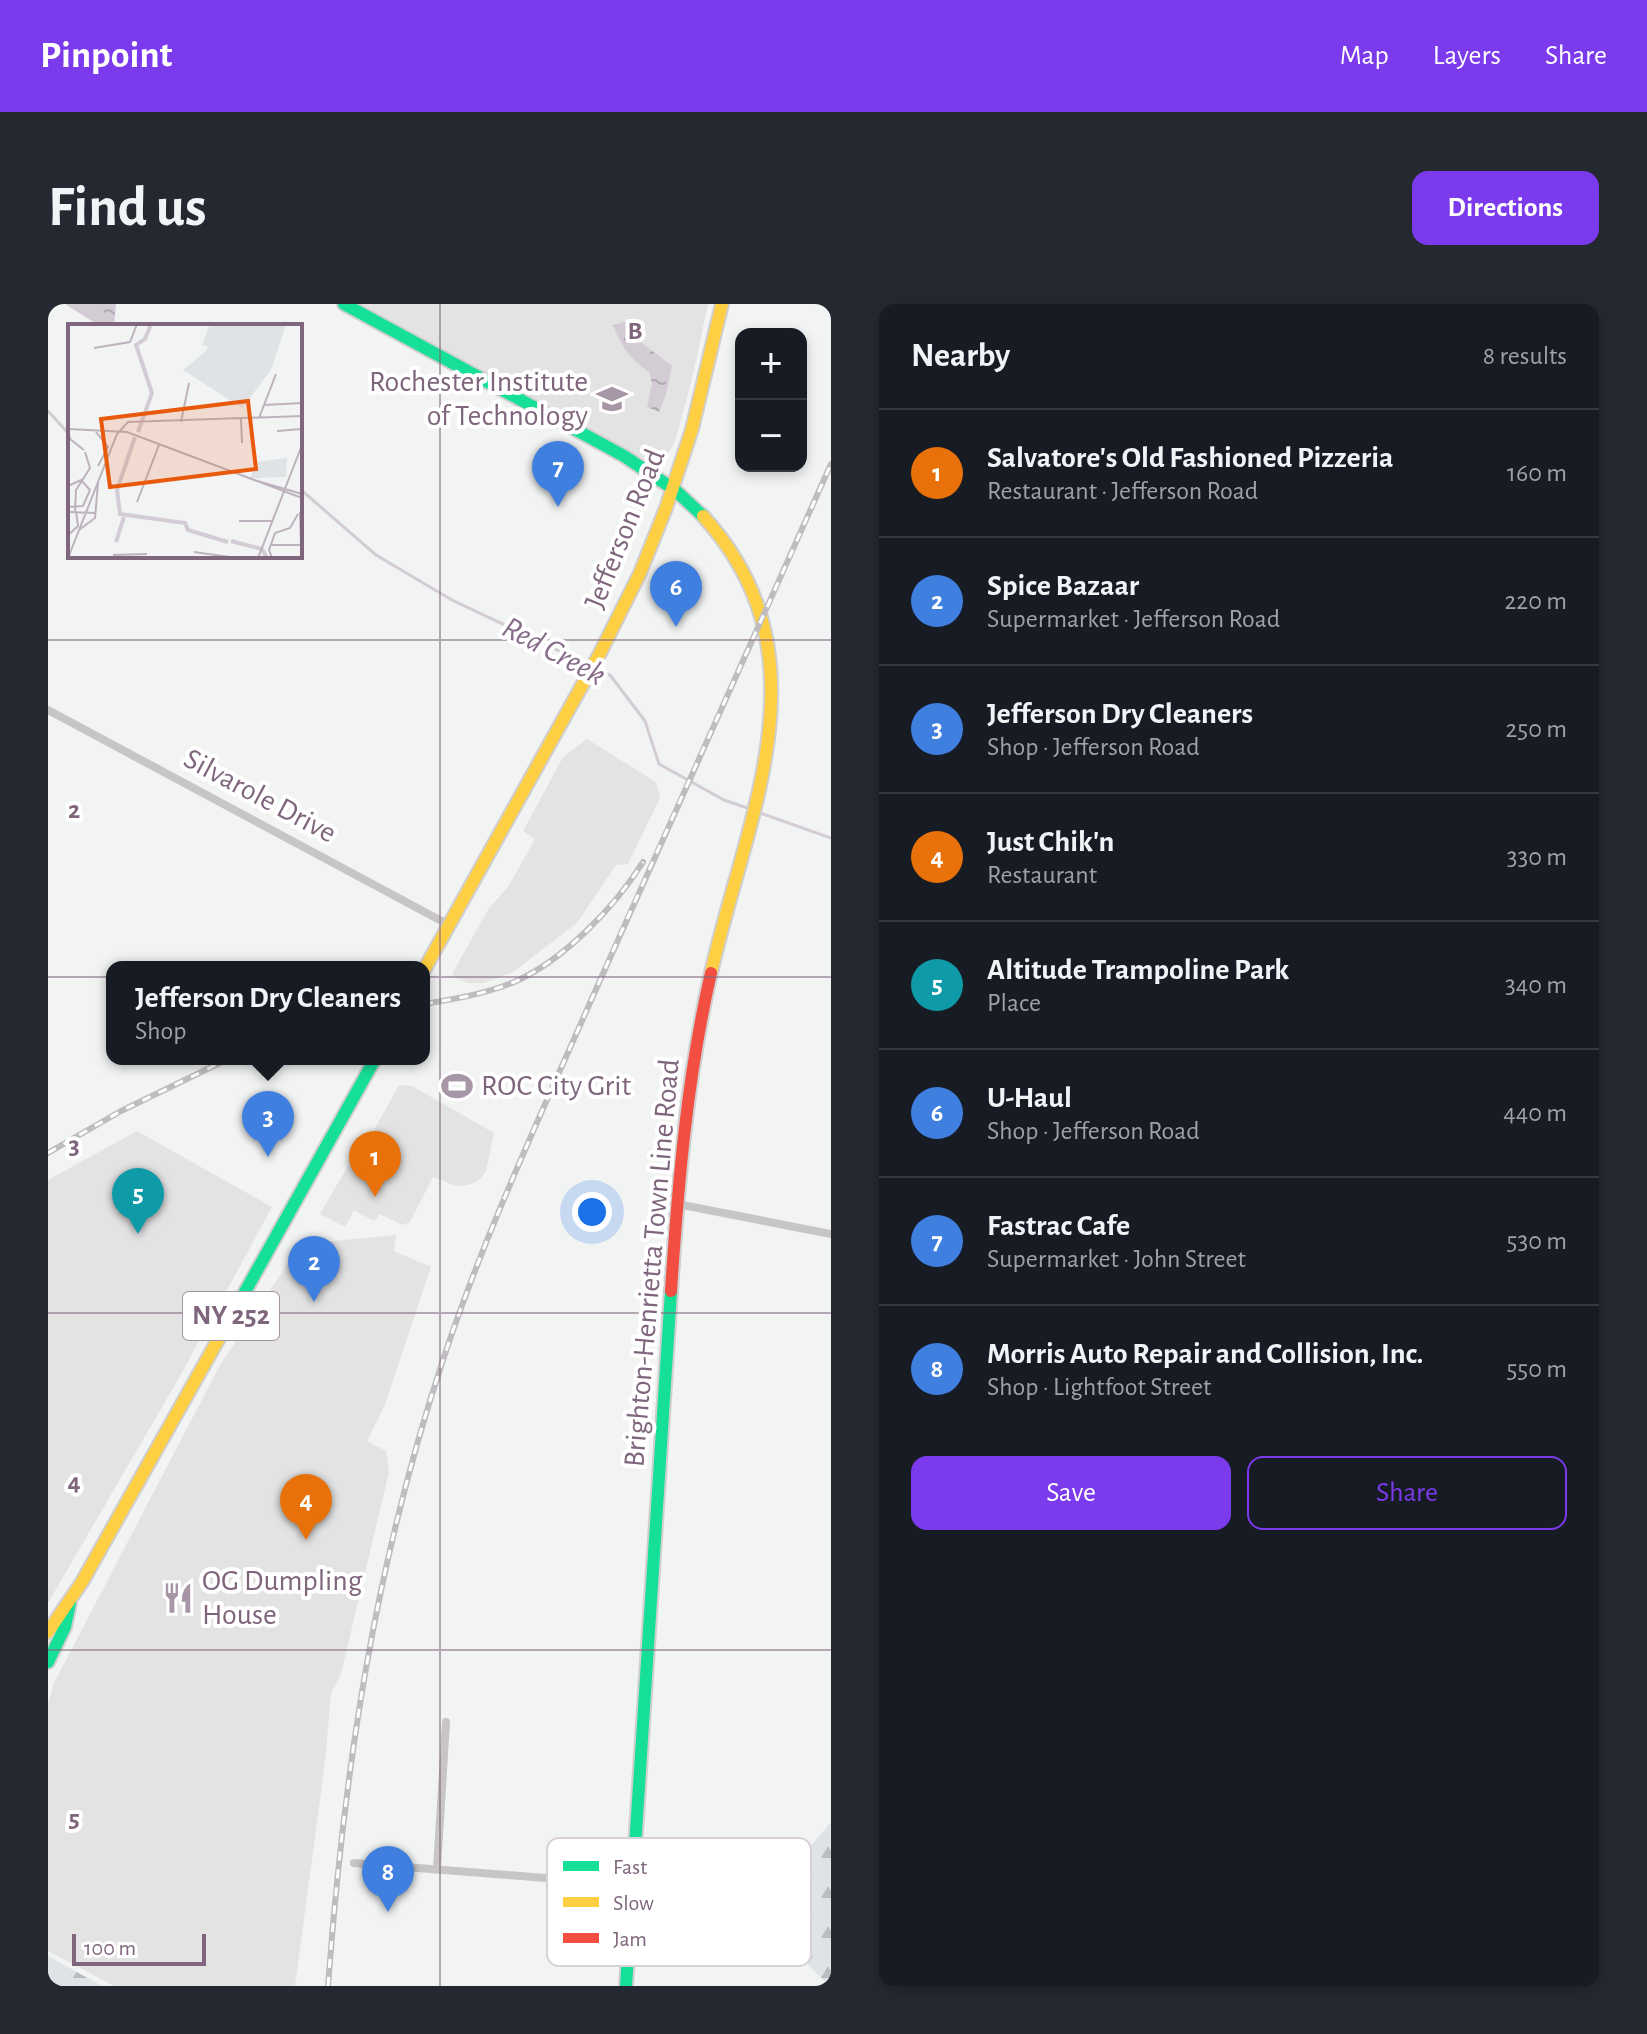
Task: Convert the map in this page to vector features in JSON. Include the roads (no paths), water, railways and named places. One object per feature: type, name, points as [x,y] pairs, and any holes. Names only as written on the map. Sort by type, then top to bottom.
[{"type":"street","name":"Brighton-Henrietta Town Line Road","points":[[344,304],[600,443],[673,489],[698,510],[724,541],[746,580],[762,617],[770,647],[774,697],[770,747],[700,1025],[677,1204],[637,1838]]},
{"type":"street","name":"Jefferson Road","points":[[429,961],[599,655],[640,573],[673,489],[699,406],[722,304]]},
{"type":"street","name":"Silvarole Drive","points":[[48,710],[449,925]]},
{"type":"street","name":"NY 252","points":[[48,1632],[70,1602],[372,1065]]},
{"type":"street","points":[[677,1204],[831,1234]]},
{"type":"street","name":"NY 252","points":[[48,1662],[65,1627],[70,1602]]},
{"type":"street","points":[[437,1869],[446,1722]]},
{"type":"street","points":[[354,1863],[547,1878]]},
{"type":"street","name":"Brighton-Henrietta Town Line Road","points":[[626,1986],[628,1966]]},
{"type":"water","points":[[65,304],[116,304],[114,324],[96,324]]},
{"type":"water","points":[[631,320],[638,340],[672,366],[659,412],[647,407],[652,383],[649,372],[627,352],[613,325]]},
{"type":"waterway","name":"Red Creek","points":[[48,411],[68,433]]},
{"type":"waterway","name":"Red Creek","points":[[302,491],[376,555],[452,600],[589,665]]},
{"type":"waterway","name":"Red Creek","points":[[595,668],[610,675],[645,721],[659,764],[724,800],[753,810]]},
{"type":"waterway","name":"Red Creek","points":[[760,813],[831,838]]},
{"type":"railway","points":[[328,1986],[343,1825],[366,1668],[399,1512],[444,1357],[476,1267],[531,1135],[831,464]]},
{"type":"railway","points":[[430,1003],[503,986],[551,961],[603,914],[643,862]]},
{"type":"railway","points":[[48,1153],[121,1111],[216,1065]]},
{"type":"place","name":"Rochester Institute of Technology","points":[[612,399]]},
{"type":"place","name":"Fastrac Cafe","points":[[558,507]]},
{"type":"place","name":"U-Haul","points":[[676,627]]},
{"type":"place","name":"ROC City Grit","points":[[457,1086]]},
{"type":"place","name":"Jefferson Dry Cleaners","points":[[268,1157]]},
{"type":"place","name":"Salvatore's Old Fashioned Pizzeria","points":[[375,1197]]},
{"type":"place","name":"Altitude Trampoline Park","points":[[138,1234]]},
{"type":"place","name":"Spice Bazaar","points":[[314,1302]]},
{"type":"place","name":"Just Chik'n","points":[[306,1540]]},
{"type":"place","name":"OG Dumpling House","points":[[178,1598]]},
{"type":"place","name":"Morris Auto Repair and Collision, Inc.","points":[[388,1912]]}]
